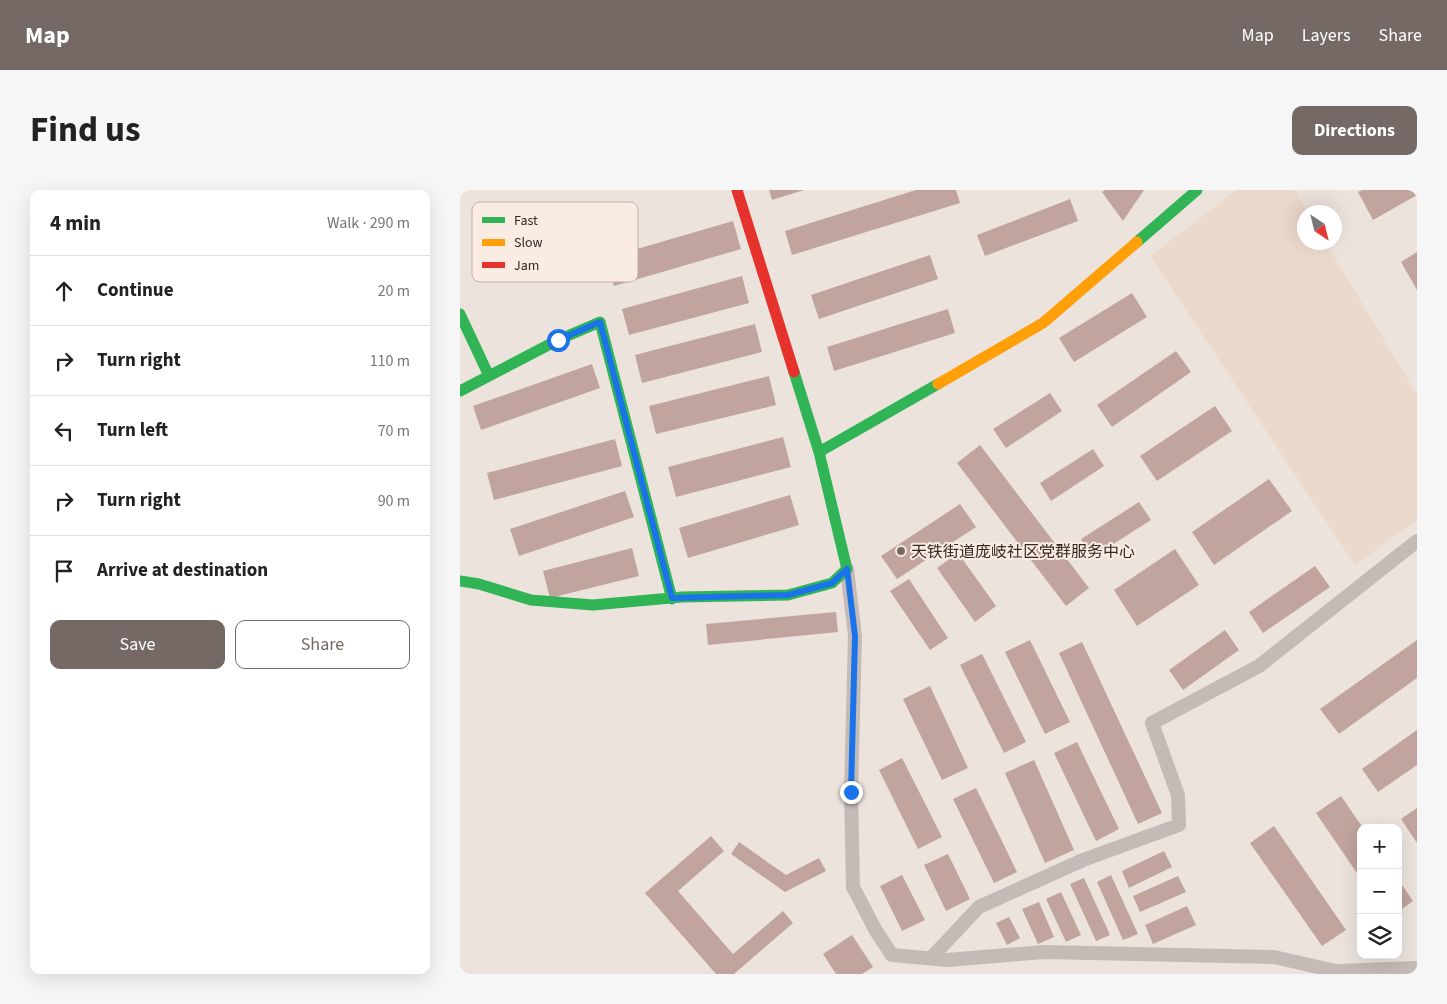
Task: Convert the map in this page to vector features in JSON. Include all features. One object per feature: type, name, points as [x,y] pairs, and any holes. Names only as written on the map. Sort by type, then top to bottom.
[{"type":"street","points":[[737,190],[819,452],[847,569],[855,636],[851,792],[853,887],[876,932],[892,955],[947,960],[1044,952],[1274,957],[1336,971],[1417,968]]},
{"type":"street","points":[[819,452],[1043,323],[1197,190]]},
{"type":"street","points":[[460,314],[489,376]]},
{"type":"street","points":[[460,391],[558,340],[600,322],[672,598]]},
{"type":"street","points":[[931,958],[979,907],[1083,860],[1179,825],[1178,796],[1152,723],[1259,666],[1417,541]]},
{"type":"street","points":[[460,581],[478,584],[531,600],[593,605],[672,598],[788,595],[832,583],[847,569]]},
{"type":"shaded area","points":[[1237,190],[1295,190],[1304,205],[1297,205],[1297,250],[1330,250],[1417,395],[1417,520],[1355,565],[1150,256]]},
{"type":"building","points":[[769,190],[804,190],[772,200]]},
{"type":"building","points":[[916,190],[956,190],[960,203],[792,255],[785,231]]},
{"type":"building","points":[[1105,190],[1144,190],[1123,221],[1102,192]]},
{"type":"building","points":[[1362,190],[1417,190],[1417,195],[1373,220],[1358,192]]},
{"type":"building","points":[[1070,199],[1078,221],[985,256],[977,235]]},
{"type":"building","points":[[733,221],[741,249],[638,279],[638,249]]},
{"type":"building","points":[[1417,252],[1417,290],[1401,262]]},
{"type":"building","points":[[930,255],[938,279],[819,319],[811,295]]},
{"type":"building","points":[[742,276],[749,303],[629,335],[622,309]]},
{"type":"building","points":[[613,282],[628,282],[614,286]]},
{"type":"building","points":[[1132,293],[1147,317],[1074,362],[1059,338]]},
{"type":"building","points":[[948,309],[955,333],[834,371],[827,347]]},
{"type":"building","points":[[755,324],[762,352],[642,383],[635,355]]},
{"type":"building","points":[[1176,351],[1191,372],[1112,427],[1097,405]]},
{"type":"building","points":[[592,364],[600,388],[481,430],[473,406]]},
{"type":"building","points":[[769,376],[776,405],[656,434],[649,406]]},
{"type":"building","points":[[1050,393],[1062,411],[1006,448],[993,429]]},
{"type":"building","points":[[1215,406],[1232,431],[1157,481],[1140,456]]},
{"type":"building","points":[[783,437],[791,467],[676,497],[668,467]]},
{"type":"building","points":[[615,439],[622,466],[494,500],[487,473]]},
{"type":"building","points":[[980,445],[1089,588],[1066,606],[957,463]]},
{"type":"building","points":[[1093,449],[1104,466],[1051,501],[1040,483]]},
{"type":"building","points":[[1269,479],[1292,511],[1214,565],[1192,532]]},
{"type":"building","points":[[625,491],[634,517],[519,556],[510,529]]},
{"type":"building","points":[[790,495],[799,525],[688,558],[679,528]]},
{"type":"building","points":[[1139,502],[1151,520],[1093,557],[1081,539]]},
{"type":"building","points":[[960,504],[976,527],[897,579],[881,556]]},
{"type":"building","points":[[632,548],[639,576],[550,598],[543,571]]},
{"type":"building","points":[[1175,549],[1199,585],[1137,626],[1114,590]]},
{"type":"building","points":[[958,553],[996,606],[975,622],[937,568]]},
{"type":"building","points":[[1315,566],[1330,587],[1263,633],[1249,612]]},
{"type":"building","points":[[909,579],[948,638],[930,650],[890,591]]},
{"type":"building","points":[[836,612],[838,632],[708,645],[706,624]]},
{"type":"building","points":[[1225,630],[1239,650],[1183,690],[1169,670]]},
{"type":"building","points":[[1030,640],[1070,722],[1045,734],[1005,652]]},
{"type":"building","points":[[1417,640],[1417,678],[1339,734],[1320,709]]},
{"type":"building","points":[[1082,642],[1162,813],[1138,824],[1059,653]]},
{"type":"building","points":[[982,654],[1026,742],[1004,753],[960,665]]},
{"type":"building","points":[[930,686],[968,768],[942,780],[903,699]]},
{"type":"building","points":[[1417,730],[1417,765],[1378,792],[1362,769]]},
{"type":"building","points":[[1077,742],[1119,829],[1096,841],[1054,753]]},
{"type":"building","points":[[902,758],[942,837],[918,849],[879,770]]},
{"type":"building","points":[[1034,760],[1074,850],[1045,863],[1005,773]]},
{"type":"building","points":[[976,788],[1017,872],[994,883],[953,799]]},
{"type":"building","points":[[1341,796],[1360,824],[1357,824],[1357,873],[1316,813]]},
{"type":"building","points":[[1417,808],[1417,843],[1401,819]]},
{"type":"building","points":[[1274,826],[1346,930],[1322,946],[1250,843]]},
{"type":"building","points":[[711,836],[724,851],[678,891],[733,954],[783,911],[793,923],[734,974],[716,974],[645,893]]},
{"type":"building","points":[[739,842],[786,875],[819,858],[826,871],[785,892],[731,854]]},
{"type":"building","points":[[1164,851],[1172,867],[1129,888],[1122,871]]},
{"type":"building","points":[[948,854],[970,899],[946,911],[924,865]]},
{"type":"building","points":[[902,875],[925,920],[902,931],[880,886]]},
{"type":"building","points":[[1111,875],[1138,934],[1123,940],[1097,882]]},
{"type":"building","points":[[1178,876],[1186,892],[1140,912],[1133,896]]},
{"type":"building","points":[[1084,878],[1110,935],[1096,941],[1070,884]]},
{"type":"building","points":[[1402,885],[1413,901],[1402,909]]},
{"type":"building","points":[[1061,892],[1081,935],[1066,942],[1046,899]]},
{"type":"building","points":[[1039,902],[1054,937],[1038,944],[1022,909]]},
{"type":"building","points":[[1187,906],[1196,925],[1153,944],[1145,925]]},
{"type":"building","points":[[1009,917],[1020,938],[1007,945],[996,923]]},
{"type":"building","points":[[852,935],[873,967],[862,974],[836,974],[823,954]]},
{"type":"traffic: fast","points":[[1137,242],[1197,190]]},
{"type":"traffic: fast","points":[[460,314],[489,376]]},
{"type":"traffic: fast","points":[[460,391],[558,340],[600,322],[672,599]]},
{"type":"traffic: fast","points":[[794,372],[819,452]]},
{"type":"traffic: fast","points":[[460,581],[479,584],[531,600],[593,605],[682,597],[788,595],[832,583],[847,569],[819,452],[938,384]]},
{"type":"traffic: slow","points":[[938,384],[1043,323],[1137,242]]},
{"type":"traffic: jam","points":[[737,190],[794,372]]},
{"type":"place","name":"天铁街道庞岐社区党群服务中心","points":[[901,551]]},
{"type":"route","points":[[558,340],[600,322],[672,598],[788,595],[832,583],[847,569],[855,636],[851,792]]}]
